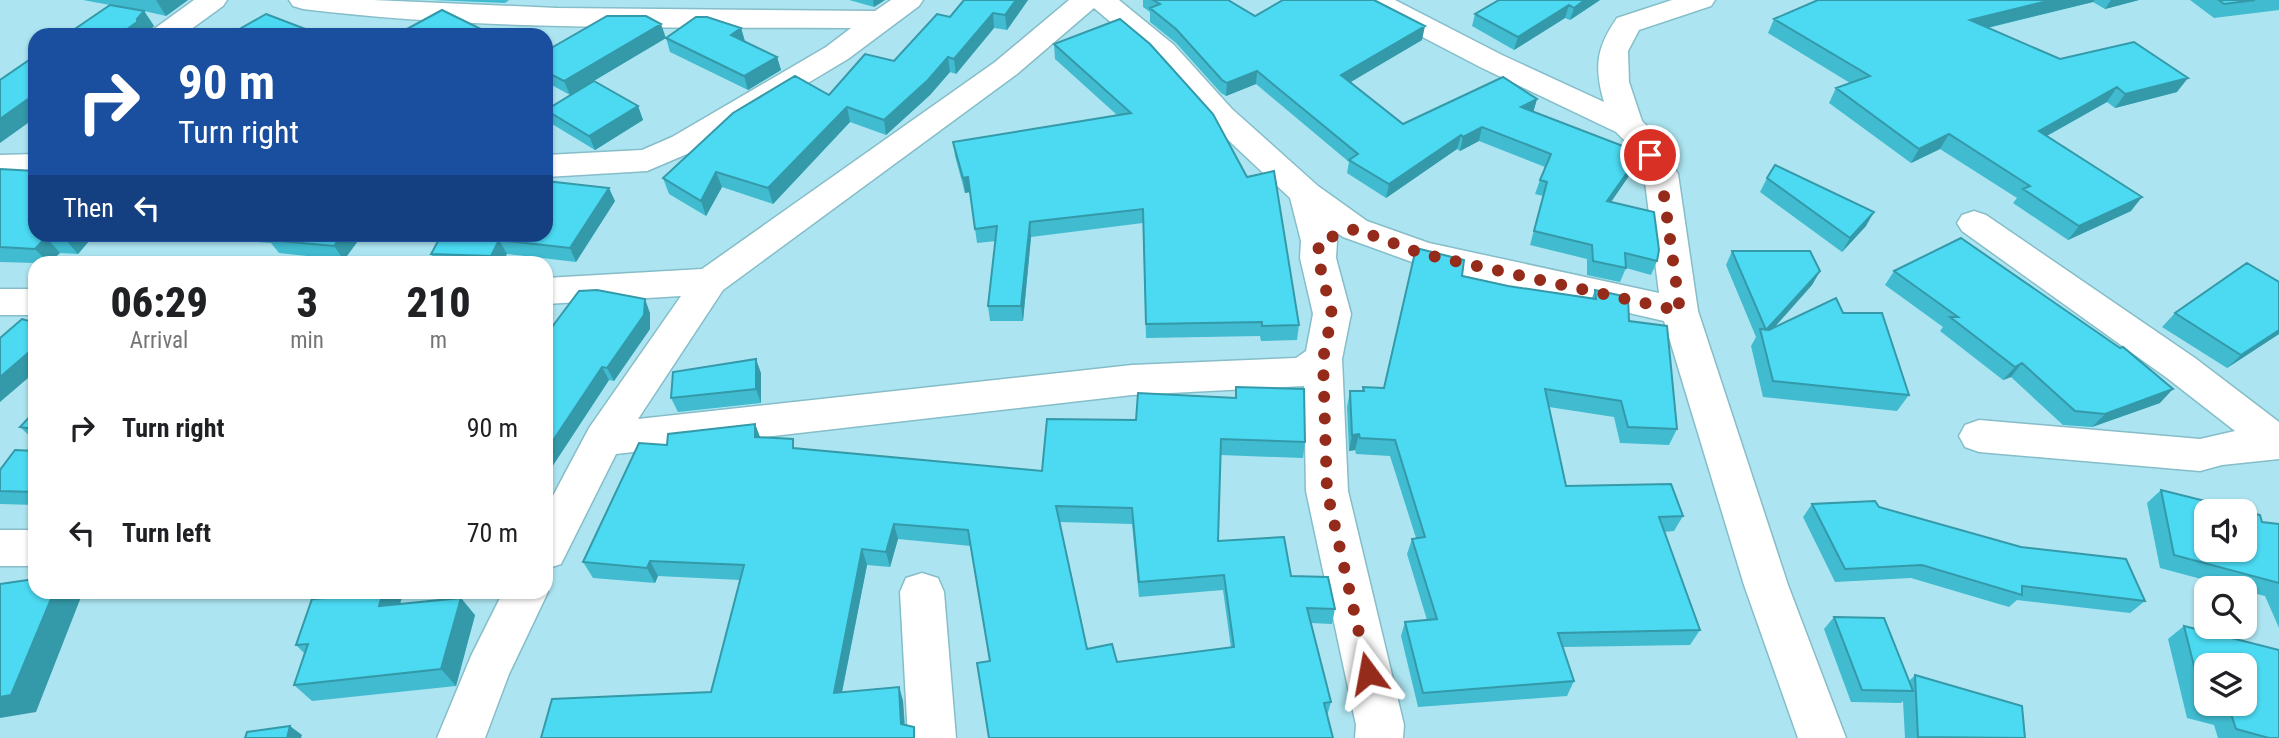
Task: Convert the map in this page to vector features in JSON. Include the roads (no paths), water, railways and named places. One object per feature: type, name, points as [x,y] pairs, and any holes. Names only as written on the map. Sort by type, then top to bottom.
[{"type":"street","points":[[174,28],[213,0]]},
{"type":"street","points":[[303,0],[376,9],[557,17],[881,20]]},
{"type":"street","points":[[553,166],[647,160],[683,144],[837,53],[909,0]]},
{"type":"street","points":[[553,535],[603,439],[710,281],[1006,68],[1086,0]]},
{"type":"street","points":[[1101,0],[1163,51],[1221,116],[1306,194],[1337,235],[1680,311]]},
{"type":"street","points":[[1373,0],[1491,61],[1626,125],[1639,136],[1661,174],[1680,311],[1766,585],[1822,738]]},
{"type":"street","points":[[1626,125],[1615,82],[1614,51],[1627,24],[1701,0]]},
{"type":"street","points":[[0,166],[28,165]]},
{"type":"street","points":[[1975,223],[2181,368],[2279,443]]},
{"type":"street","points":[[1337,235],[1318,258],[1332,314],[1323,359],[1327,491],[1380,724],[1379,738]]},
{"type":"street","points":[[553,291],[710,281]]},
{"type":"street","points":[[0,302],[28,302]]},
{"type":"street","points":[[603,439],[1132,380],[1303,372],[1323,359]]},
{"type":"street","points":[[1979,436],[2200,455],[2222,449],[2279,443]]},
{"type":"street","points":[[0,548],[28,548]]},
{"type":"street","points":[[922,593],[932,738]]},
{"type":"street","points":[[461,738],[486,671],[522,599]]}]
